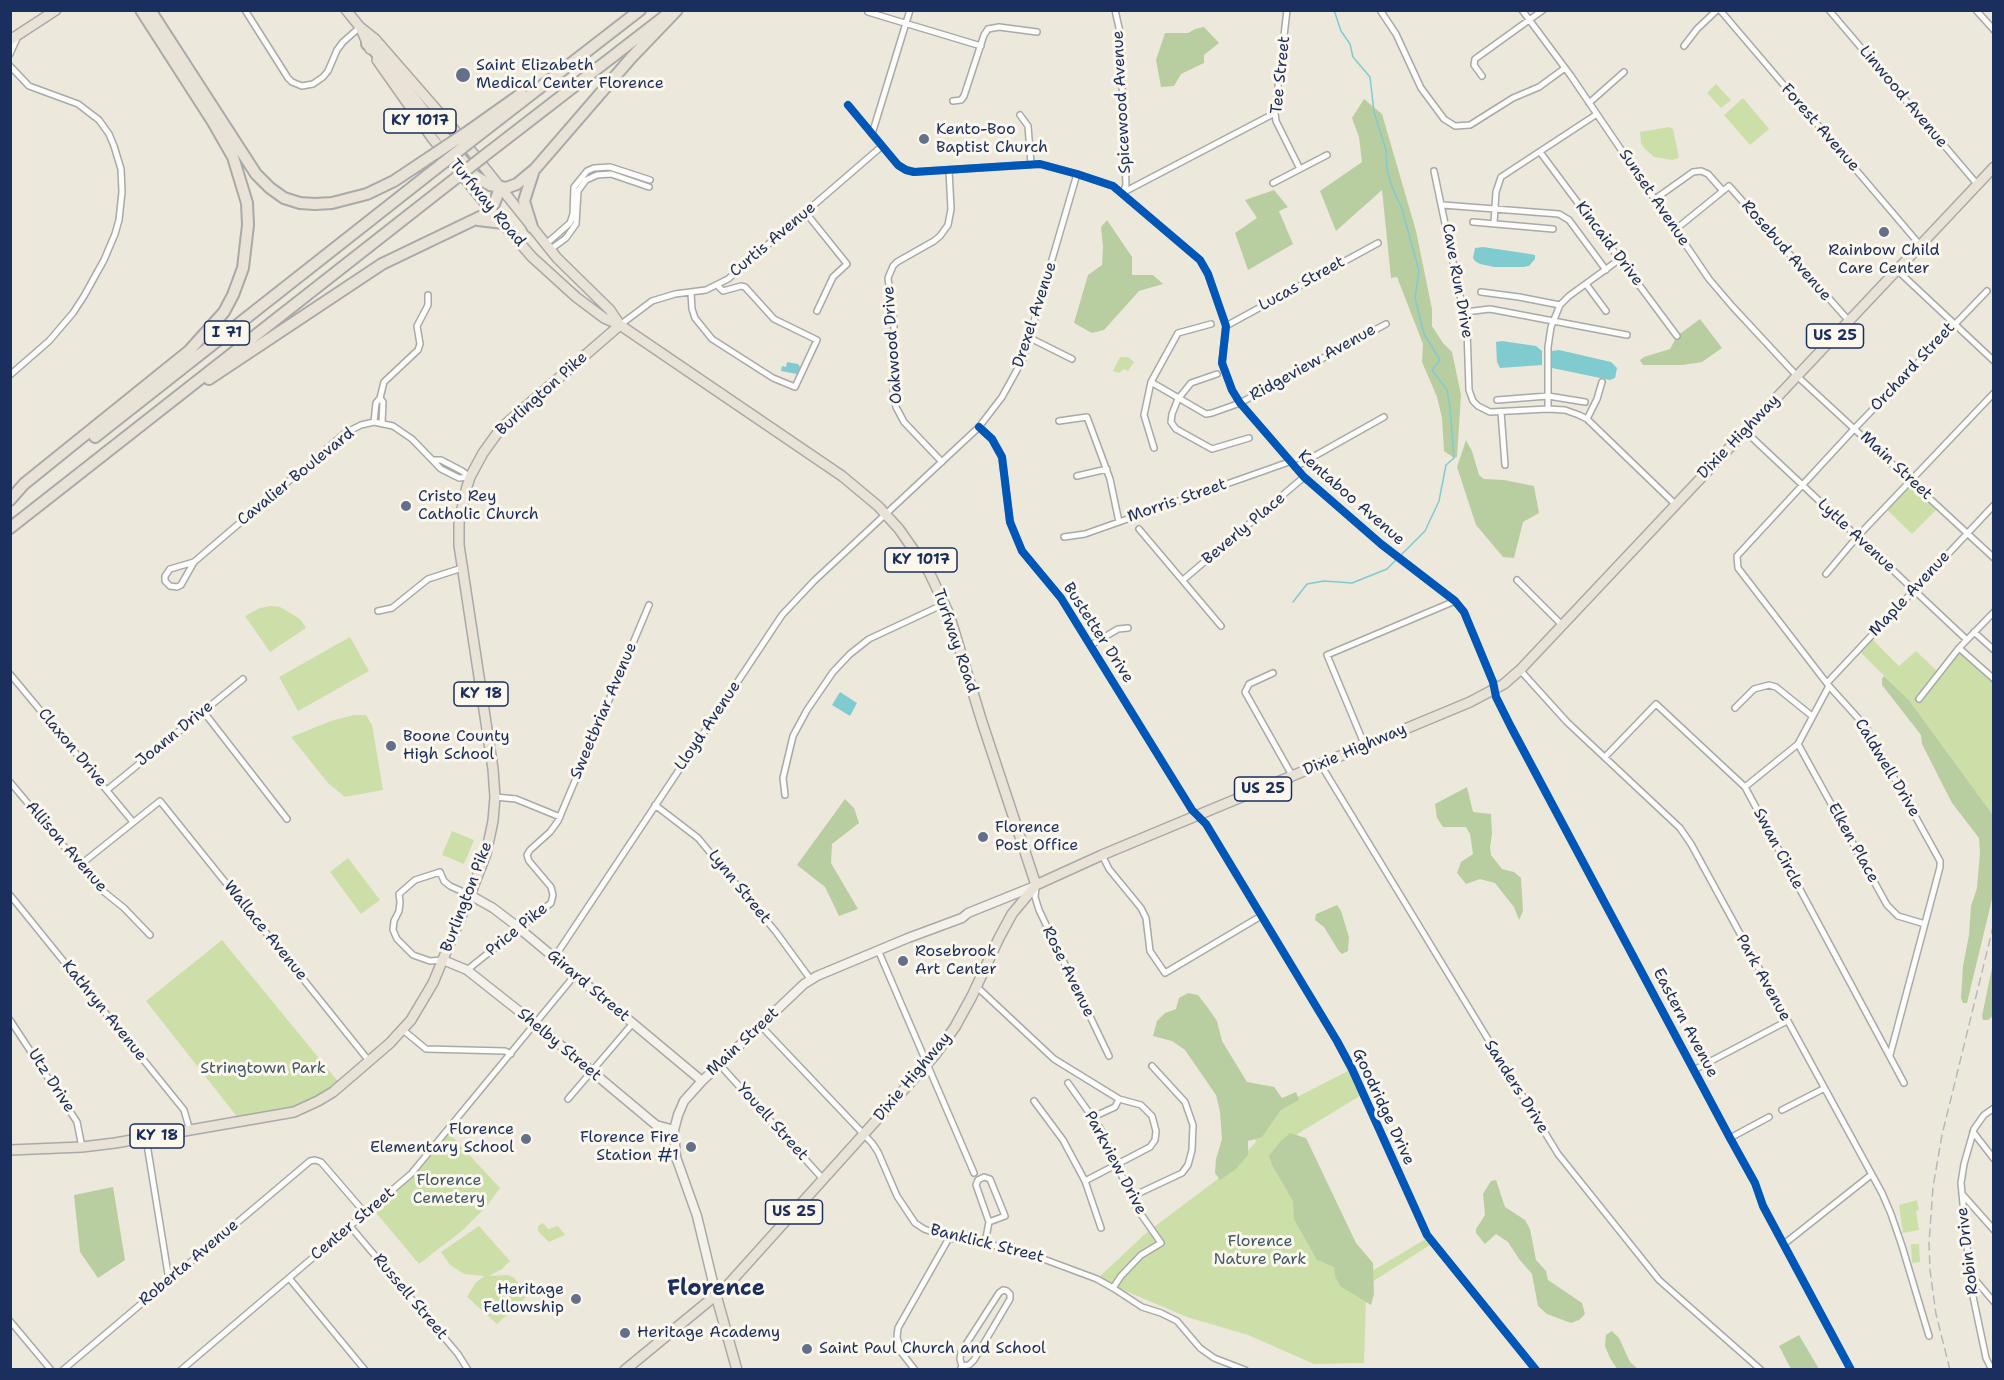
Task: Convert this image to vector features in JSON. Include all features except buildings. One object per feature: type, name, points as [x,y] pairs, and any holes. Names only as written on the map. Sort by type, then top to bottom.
[{"type":"highway","points":[[10,502],[24,484],[189,351],[224,312],[243,268],[248,225],[247,203],[233,157],[141,10]]},
{"type":"highway","points":[[150,10],[256,174],[284,198],[300,203],[315,204],[332,203],[368,194],[394,182],[436,153],[469,137],[530,88],[553,78],[640,10]]},
{"type":"highway","name":"I 71","points":[[10,528],[672,10]]},
{"type":"highway","points":[[367,44],[398,78],[475,176],[483,182],[500,188],[517,184],[535,169],[631,58],[677,10]]},
{"type":"highway","name":"I 71","points":[[10,502],[443,163],[469,137]]},
{"type":"highway","points":[[532,227],[524,201],[535,169]]},
{"type":"highway","points":[[184,391],[221,372],[382,264],[484,215],[491,209],[500,188]]},
{"type":"highway","points":[[474,220],[503,223]]},
{"type":"main road","points":[[14,38],[56,10]]},
{"type":"main road","name":"Turfway Road","points":[[346,10],[360,27],[375,39],[456,132],[557,258],[610,310],[620,325]]},
{"type":"main road","name":"Turfway Road","points":[[360,27],[367,44],[432,138],[532,257],[576,297],[604,318],[620,325],[842,476],[886,514],[917,554],[944,604],[1036,885]]},
{"type":"main road","name":"Dixie Highway","points":[[625,1369],[716,1295],[927,1064],[955,1027],[1005,926],[1036,885],[1102,855],[1293,777],[1495,690],[1520,670],[1977,184],[1992,173]]},
{"type":"main road","name":"Burlington Pike","points":[[10,1150],[82,1147],[273,1118],[303,1109],[333,1092],[369,1061],[403,1030],[423,1003],[470,895],[489,844],[495,797],[493,769],[459,545],[459,523],[463,501],[470,477],[483,453],[501,428],[620,325]]},
{"type":"main road","points":[[716,1295],[737,1370]]},
{"type":"street","points":[[245,10],[288,78],[302,86],[313,84],[323,77],[337,50],[360,27]]},
{"type":"street","points":[[872,134],[910,10]]},
{"type":"street","name":"Spicewood Avenue","points":[[1115,10],[1120,32],[1126,173],[1123,193]]},
{"type":"street","name":"Tee Street","points":[[1287,10],[1275,114],[1276,121],[1300,169]]},
{"type":"street","points":[[1380,10],[1395,34],[1421,88],[1444,119],[1455,126],[1470,125],[1513,98],[1539,87],[1564,68]]},
{"type":"street","name":"Sunset Avenue","points":[[1522,10],[1597,114],[1709,279],[1797,376]]},
{"type":"street","points":[[1482,76],[1474,65],[1474,59],[1543,10]]},
{"type":"street","points":[[1684,46],[1697,29],[1718,10]]},
{"type":"street","name":"Forest Avenue","points":[[1718,10],[1920,245]]},
{"type":"street","name":"Linwood Avenue","points":[[1829,10],[1977,184]]},
{"type":"street","points":[[1976,10],[1994,30]]},
{"type":"street","points":[[868,12],[981,46]]},
{"type":"street","points":[[953,101],[961,100],[964,96],[986,32],[991,28],[1037,32]]},
{"type":"street","points":[[10,54],[14,38]]},
{"type":"street","points":[[10,66],[29,86],[78,104],[99,120],[114,146],[121,170],[122,192],[115,234],[88,290],[73,313],[49,341],[10,375]]},
{"type":"street","points":[[1589,103],[1624,72]]},
{"type":"street","name":"Kentaboo Avenue","points":[[848,105],[898,165],[906,170],[948,170],[1031,164],[1047,165],[1077,174],[1106,183],[1123,193],[1200,260],[1208,274],[1226,326],[1222,363],[1232,390],[1240,403],[1304,477],[1381,544],[1455,601],[1466,616],[1495,690]]},
{"type":"street","points":[[1123,193],[1275,114]]},
{"type":"street","points":[[1494,223],[1497,186],[1501,177],[1597,114]]},
{"type":"street","points":[[1020,115],[1028,126],[1031,164]]},
{"type":"street","name":"Curtis Avenue","points":[[620,325],[652,301],[717,285],[737,273],[882,146]]},
{"type":"street","name":"Kincaid Drive","points":[[1540,152],[1677,336]]},
{"type":"street","points":[[1273,183],[1327,155]]},
{"type":"street","points":[[548,246],[570,223],[573,214],[574,187],[587,171],[610,167],[651,180]]},
{"type":"street","name":"Oakwood Drive","points":[[942,462],[904,422],[896,407],[893,394],[894,323],[888,279],[897,262],[934,241],[948,225],[951,218],[948,170]]},
{"type":"street","name":"Cave Run Drive","points":[[1434,171],[1464,312],[1468,338],[1471,398],[1486,411],[1565,410],[1587,419],[1675,504]]},
{"type":"street","points":[[1655,199],[1693,172],[1701,171],[1708,174],[1723,191],[1676,230]]},
{"type":"street","points":[[548,246],[566,238],[576,224],[578,190],[586,180],[603,174],[611,174],[649,187]]},
{"type":"street","name":"Drexel Avenue","points":[[886,514],[979,427],[1009,386],[1023,359],[1030,338],[1077,174]]},
{"type":"street","name":"Rosebud Avenue","points":[[1723,191],[1730,186],[1849,321]]},
{"type":"street","points":[[1443,205],[1553,213],[1564,216],[1606,270]]},
{"type":"street","points":[[806,213],[847,264],[833,277],[817,311]]},
{"type":"street","points":[[1473,222],[1553,228]]},
{"type":"street","name":"Lucas Street","points":[[1226,326],[1378,243]]},
{"type":"street","points":[[1548,409],[1548,347],[1560,305],[1620,259]]},
{"type":"street","points":[[1897,270],[1994,361]]},
{"type":"street","points":[[1586,284],[1606,311]]},
{"type":"street","points":[[692,293],[692,309],[695,318],[712,339],[773,378],[795,387],[817,340],[774,319],[745,287],[738,286],[723,291],[717,285]]},
{"type":"street","name":"Orchard Street","points":[[1767,522],[1987,291]]},
{"type":"street","points":[[1481,292],[1560,305]]},
{"type":"street","points":[[374,422],[376,403],[380,398],[384,382],[418,350],[420,344],[417,326],[428,305],[428,295]]},
{"type":"street","points":[[1464,312],[1490,309],[1627,335]]},
{"type":"street","points":[[1154,448],[1144,416],[1151,382],[1178,333],[1211,324]]},
{"type":"street","name":"Ridgeview Avenue","points":[[1151,382],[1206,414],[1212,413],[1240,403],[1386,324]]},
{"type":"street","points":[[1030,338],[1072,358]]},
{"type":"street","points":[[1217,374],[1191,383],[1178,399],[1172,414],[1172,422],[1176,429],[1212,449],[1249,438]]},
{"type":"street","name":"Main Street","points":[[1797,376],[1994,558]]},
{"type":"street","points":[[1587,419],[1602,382]]},
{"type":"street","points":[[1826,574],[1857,537],[1994,393]]},
{"type":"street","points":[[1497,400],[1548,396],[1585,402]]},
{"type":"street","points":[[380,398],[383,402],[382,423]]},
{"type":"street","points":[[1501,412],[1505,465]]},
{"type":"street","points":[[1059,421],[1087,417],[1107,469],[1119,522]]},
{"type":"street","points":[[1295,468],[1384,417]]},
{"type":"street","name":"Cavalier Boulevard","points":[[194,562],[170,569],[165,576],[165,581],[170,586],[181,585],[194,562],[345,433],[361,425],[382,423],[403,431],[434,460],[441,460],[470,477]]},
{"type":"street","name":"Bustetter Drive","points":[[979,427],[992,439],[1002,457],[1008,513],[1022,551],[1061,598],[1192,810],[1198,816]]},
{"type":"street","name":"Lytle Avenue","points":[[1745,431],[1967,640]]},
{"type":"street","name":"Morris Street","points":[[1064,537],[1085,534],[1289,462]]},
{"type":"street","points":[[1077,476],[1107,469]]},
{"type":"street","name":"Beverly Place","points":[[1183,580],[1304,477]]},
{"type":"street","name":"Maple Avenue","points":[[1745,787],[1798,744],[1828,684],[1994,506]]},
{"type":"street","name":"Lloyd Avenue","points":[[554,958],[782,615],[814,581],[886,514]]},
{"type":"street","name":"Caldwell Drive","points":[[1767,522],[1740,550],[1737,556],[1738,568],[1828,684],[1872,736],[1939,857],[1940,867],[1890,1056]]},
{"type":"street","points":[[1139,529],[1221,626]]},
{"type":"street","points":[[378,611],[392,608],[428,579],[462,568]]},
{"type":"street","points":[[1517,580],[1562,626]]},
{"type":"street","points":[[1365,746],[1327,655],[1455,601]]},
{"type":"street","points":[[785,795],[783,778],[793,736],[807,710],[833,672],[850,654],[872,637],[944,604]]},
{"type":"street","name":"Sweetbriar Avenue","points":[[527,855],[553,829],[560,817],[649,605]]},
{"type":"street","points":[[1919,699],[1959,648],[1993,615]]},
{"type":"street","points":[[1090,645],[1118,628],[1128,628]]},
{"type":"street","points":[[1974,632],[1994,650]]},
{"type":"street","points":[[1959,648],[1994,679]]},
{"type":"street","name":"Park Avenue","points":[[1520,670],[1567,722],[1680,828],[1691,844],[1891,1214],[1929,1336]]},
{"type":"street","points":[[1273,673],[1249,684],[1245,692],[1293,777]]},
{"type":"street","name":"Claxon Drive","points":[[10,674],[133,822]]},
{"type":"street","name":"Joann Drive","points":[[107,790],[243,679]]},
{"type":"street","points":[[1735,708],[1754,689],[1769,685],[1776,687],[1812,716]]},
{"type":"street","name":"Eastern Avenue","points":[[1495,690],[1511,727],[1755,1183],[1763,1206],[1851,1370]]},
{"type":"street","name":"Swan Circle","points":[[1605,757],[1656,704],[1745,787],[1904,1083]]},
{"type":"street","points":[[203,711],[287,819]]},
{"type":"street","name":"Elken Place","points":[[1798,744],[1887,905],[1898,916],[1925,924]]},
{"type":"street","name":"Sanders Drive","points":[[1321,765],[1558,1154],[1659,1280],[1761,1370]]},
{"type":"street","name":"Allison Avenue","points":[[10,782],[98,887],[124,908],[150,935]]},
{"type":"street","points":[[495,797],[516,799],[560,817]]},
{"type":"street","name":"Wallace Avenue","points":[[133,822],[160,801],[369,1061]]},
{"type":"street","name":"Lynn Street","points":[[655,806],[699,838],[811,980]]},
{"type":"street","name":"Goodridge Drive","points":[[1198,816],[1206,824],[1345,1055],[1427,1235],[1536,1370]]},
{"type":"street","points":[[80,865],[133,822]]},
{"type":"street","name":"Price Pike","points":[[467,970],[548,907],[553,895],[551,887],[529,861],[527,855]]},
{"type":"street","points":[[1102,855],[1109,869],[1141,908],[1146,918],[1150,951],[1165,973],[1262,916]]},
{"type":"street","points":[[443,960],[430,961],[413,956],[397,939],[393,930],[399,911],[399,894],[415,880],[440,872],[442,879],[450,886],[470,895]]},
{"type":"street","name":"Main Street","points":[[716,1295],[676,1157],[674,1130],[684,1101],[702,1081],[811,980],[939,922],[968,913],[1036,885]]},
{"type":"street","name":"Rose Avenue","points":[[1036,885],[1035,897],[1039,910],[1109,1056]]},
{"type":"street","name":"Kathryn Avenue","points":[[10,895],[184,1110],[190,1131]]},
{"type":"street","name":"Girard Street","points":[[470,895],[493,908],[519,928],[702,1081]]},
{"type":"street","points":[[878,950],[974,1173]]},
{"type":"street","name":"Shelby Street","points":[[443,960],[467,970],[656,1125],[674,1130]]},
{"type":"street","name":"Center Street","points":[[181,1370],[411,1174],[575,975]]},
{"type":"street","points":[[976,986],[1054,1059],[1119,1099],[1137,1103],[1152,1116],[1156,1131],[1155,1140],[1150,1147],[1085,1181]]},
{"type":"street","name":"Utz Drive","points":[[10,1020],[77,1122],[82,1147]]},
{"type":"street","points":[[1694,1070],[1786,1021]]},
{"type":"street","points":[[568,1099],[633,1023]]},
{"type":"street","name":"Banklick Street","points":[[761,1026],[864,1133],[878,1152],[897,1196],[909,1216],[924,1229],[949,1238],[1010,1248],[1046,1258],[1113,1288],[1142,1307],[1177,1321],[1200,1348],[1214,1358],[1245,1370]]},
{"type":"street","points":[[403,1030],[426,1049],[505,1051],[511,1054]]},
{"type":"street","name":"Youell Street","points":[[720,1065],[824,1179]]},
{"type":"street","points":[[1132,1196],[1182,1173],[1188,1165],[1192,1150],[1192,1125],[1185,1102],[1152,1066]]},
{"type":"street","name":"Parkview Drive","points":[[1068,1083],[1093,1117],[1136,1207],[1161,1243],[1141,1255],[1121,1275],[1113,1288]]},
{"type":"street","points":[[1782,1110],[1823,1089]]},
{"type":"street","points":[[1093,1117],[1115,1107],[1119,1099]]},
{"type":"street","points":[[1034,1101],[1063,1140],[1085,1181],[1101,1228]]},
{"type":"street","points":[[1994,1107],[1978,1122],[1973,1132],[1994,1159]]},
{"type":"street","points":[[1731,1138],[1769,1117]]},
{"type":"street","name":"Robin Drive","points":[[1973,1132],[1962,1174],[1962,1194],[1970,1277],[1979,1329],[1986,1358],[1992,1370]]},
{"type":"street","points":[[146,1138],[169,1280]]},
{"type":"street","name":"Roberta Avenue","points":[[63,1370],[310,1161],[321,1162],[365,1214]]},
{"type":"street","points":[[1784,1244],[1871,1175]]},
{"type":"street","points":[[985,1244],[989,1222],[976,1185],[978,1180],[984,1177],[990,1179],[1005,1216],[989,1222]]},
{"type":"street","points":[[1962,1194],[1994,1230]]},
{"type":"street","name":"Russell Street","points":[[350,1226],[458,1354],[468,1370]]},
{"type":"street","points":[[915,1370],[901,1352],[897,1336],[898,1328],[949,1238]]},
{"type":"street","points":[[1970,1277],[1994,1302]]},
{"type":"street","points":[[289,1278],[365,1370]]},
{"type":"street","points":[[1007,1291],[1011,1294],[1010,1299],[974,1360],[961,1368],[961,1352],[999,1293],[1007,1291]]},
{"type":"street","points":[[10,1321],[51,1370]]},
{"type":"green space","points":[[1204,27],[1219,43],[1204,55],[1204,63],[1181,74],[1174,86],[1161,87],[1156,60],[1165,33],[1188,33]]},
{"type":"green space","points":[[1716,84],[1731,100],[1721,108],[1707,93]]},
{"type":"green space","points":[[1743,98],[1769,129],[1750,145],[1724,115]]},
{"type":"green space","points":[[1364,99],[1382,114],[1416,231],[1432,309],[1432,326],[1452,352],[1461,395],[1457,457],[1454,458],[1444,451],[1442,418],[1437,397],[1422,362],[1423,344],[1397,277],[1391,278],[1382,190],[1336,231],[1320,191],[1362,162],[1359,137],[1352,118]]},
{"type":"green space","points":[[1669,127],[1673,129],[1679,158],[1672,160],[1654,157],[1641,143],[1640,132]]},
{"type":"green space","points":[[1274,190],[1288,207],[1279,211],[1293,244],[1248,270],[1235,233],[1257,218],[1245,200]]},
{"type":"green space","points":[[1107,220],[1132,257],[1132,275],[1153,275],[1163,284],[1139,291],[1104,330],[1092,333],[1074,323],[1088,275],[1102,265],[1101,227]]},
{"type":"green space","points":[[1700,319],[1722,348],[1702,362],[1683,365],[1643,365],[1640,360],[1670,349],[1677,336]]},
{"type":"green space","points":[[1120,357],[1128,357],[1134,362],[1128,371],[1124,369],[1119,373],[1113,371]]},
{"type":"green space","points":[[1466,440],[1479,475],[1484,479],[1534,486],[1539,513],[1523,522],[1514,558],[1503,557],[1476,525],[1457,467]]},
{"type":"green space","points":[[1911,481],[1939,507],[1912,534],[1885,508]]},
{"type":"green space","points":[[280,607],[292,614],[301,620],[306,628],[270,652],[245,616],[260,608]]},
{"type":"green space","points":[[350,637],[369,671],[298,711],[279,677]]},
{"type":"green space","points":[[1870,637],[1899,666],[1916,651],[1939,673],[1959,648],[1993,679],[1993,815],[1909,700],[1858,650]]},
{"type":"green space","points":[[1884,676],[1909,700],[1993,815],[1993,895],[1967,1003],[1963,1003],[1961,998],[1963,966],[1969,935],[1971,906],[1977,888],[1979,838],[1952,803],[1922,744],[1921,735],[1882,685]]},
{"type":"green space","points":[[354,715],[366,715],[372,725],[383,790],[345,797],[328,783],[291,737],[331,721]]},
{"type":"green space","points":[[1467,787],[1473,812],[1491,814],[1491,855],[1502,869],[1514,872],[1521,878],[1523,911],[1519,920],[1514,907],[1495,883],[1480,879],[1466,884],[1457,873],[1461,862],[1473,854],[1470,834],[1466,827],[1443,827],[1437,818],[1435,804]]},
{"type":"green space","points":[[845,799],[854,808],[859,823],[832,844],[831,863],[858,909],[839,916],[825,887],[797,865]]},
{"type":"green space","points":[[452,831],[474,840],[464,864],[442,855]]},
{"type":"green space","points":[[348,858],[380,900],[361,914],[330,872]]},
{"type":"green space","points":[[1337,905],[1349,937],[1348,951],[1342,954],[1324,927],[1315,920],[1316,914]]},
{"type":"green space","name":"Stringtown Park","points":[[222,940],[341,1085],[318,1101],[242,1123],[146,1001]]},
{"type":"green space","points":[[1993,963],[1993,1016],[1988,1020],[1983,1020],[1982,1016]]},
{"type":"green space","points":[[1188,993],[1198,995],[1217,1021],[1222,1041],[1247,1082],[1274,1087],[1282,1098],[1296,1092],[1299,1100],[1281,1110],[1262,1137],[1248,1141],[1248,1155],[1236,1169],[1220,1180],[1215,1173],[1216,1159],[1222,1139],[1216,1095],[1185,1050],[1172,1041],[1153,1036],[1157,1021],[1165,1013],[1176,1009],[1179,998]]},
{"type":"green space","name":"Florence Nature Park","points":[[1352,1069],[1363,1094],[1294,1136],[1367,1274],[1429,1237],[1433,1243],[1369,1284],[1366,1300],[1364,1363],[1314,1364],[1248,1335],[1187,1317],[1097,1279],[1146,1233],[1227,1172],[1256,1142],[1248,1122]]},
{"type":"green space","name":"Florence Cemetery","points":[[447,1131],[500,1188],[486,1207],[463,1230],[419,1264],[372,1208],[411,1174]]},
{"type":"green space","points":[[1290,1133],[1306,1138],[1356,1243],[1373,1263],[1374,1294],[1371,1305],[1340,1286],[1334,1267],[1317,1260],[1294,1219],[1293,1201],[1269,1156]]},
{"type":"green space","points":[[1496,1180],[1505,1207],[1525,1220],[1530,1229],[1536,1260],[1546,1271],[1548,1280],[1582,1303],[1585,1314],[1579,1320],[1571,1323],[1547,1314],[1538,1306],[1532,1274],[1508,1242],[1496,1234],[1485,1244],[1476,1233],[1485,1215],[1483,1194],[1491,1181]]},
{"type":"green space","points":[[113,1187],[125,1260],[98,1278],[80,1252],[74,1195]]},
{"type":"green space","points":[[1917,1200],[1919,1230],[1903,1233],[1899,1205]]},
{"type":"green space","points":[[543,1223],[548,1229],[558,1226],[565,1235],[549,1242],[538,1231],[538,1226]]},
{"type":"green space","points":[[479,1226],[510,1261],[502,1269],[489,1276],[513,1277],[529,1294],[497,1324],[467,1297],[476,1282],[485,1276],[464,1274],[450,1265],[441,1252]]},
{"type":"green space","points":[[1911,1244],[1919,1244],[1920,1262],[1912,1263]]},
{"type":"green space","points":[[1612,1331],[1619,1338],[1630,1362],[1638,1369],[1617,1369],[1605,1346],[1606,1335]]},
{"type":"green space","points":[[1799,1335],[1819,1369],[1791,1369],[1779,1346]]},
{"type":"water","points":[[1483,247],[1535,255],[1535,259],[1529,266],[1523,267],[1494,267],[1480,264],[1473,258],[1475,248]]},
{"type":"water","points":[[1496,342],[1536,346],[1542,351],[1542,365],[1500,368],[1497,362]]},
{"type":"water","points":[[1559,350],[1611,362],[1617,368],[1615,378],[1610,380],[1552,368],[1552,351]]},
{"type":"water","points":[[787,362],[798,364],[800,367],[797,374],[781,371],[782,366],[786,367]]},
{"type":"water","points":[[840,692],[857,703],[850,716],[832,705]]},
{"type":"waterway","points":[[1334,10],[1341,31],[1350,44],[1353,57],[1370,77],[1374,112],[1386,150],[1387,170],[1402,209],[1419,271],[1415,298],[1424,334],[1440,360],[1432,370],[1447,390],[1450,408],[1454,458],[1446,465],[1439,501],[1425,531],[1400,556]]},
{"type":"waterway","points":[[1293,602],[1307,584],[1324,581],[1352,583],[1387,569],[1396,560]]},
{"type":"railway","points":[[1950,1370],[1936,1314],[1930,1270],[1929,1243],[1933,1187],[1942,1135],[1994,923]]},
{"type":"cycle path","points":[[848,105],[898,165],[906,170],[914,172],[1040,164],[1077,174],[1113,186],[1200,260],[1208,274],[1226,326],[1222,363],[1232,390],[1240,403],[1304,477],[1381,544],[1455,601],[1464,612],[1493,682],[1496,697],[1511,727],[1755,1183],[1763,1206],[1851,1370]]},
{"type":"cycle path","points":[[979,427],[992,439],[1002,457],[1010,522],[1022,551],[1061,598],[1192,810],[1206,824],[1337,1041],[1352,1069],[1427,1235],[1536,1370]]},
{"type":"place","name":"Saint Elizabeth Medical Center Florence","points":[[463,75]]},
{"type":"place","name":"Kento-Boo Baptist Church","points":[[924,139]]},
{"type":"place","name":"Rainbow Child Care Center","points":[[1884,232]]},
{"type":"place","name":"Cristo Rey Catholic Church","points":[[406,506]]},
{"type":"place","name":"Boone County High School","points":[[391,746]]},
{"type":"place","name":"Florence Post Office","points":[[983,837]]},
{"type":"place","name":"Rosebrook Art Center","points":[[903,961]]},
{"type":"place","name":"Florence Elementary School","points":[[526,1139]]},
{"type":"place","name":"Florence Fire Station #1","points":[[691,1147]]},
{"type":"place","name":"Heritage Fellowship","points":[[576,1299]]},
{"type":"place","name":"Heritage Academy","points":[[625,1333]]},
{"type":"place","name":"Saint Paul Church and School","points":[[807,1349]]},
{"type":"district","name":"Florence","points":[[716,1289]]}]
